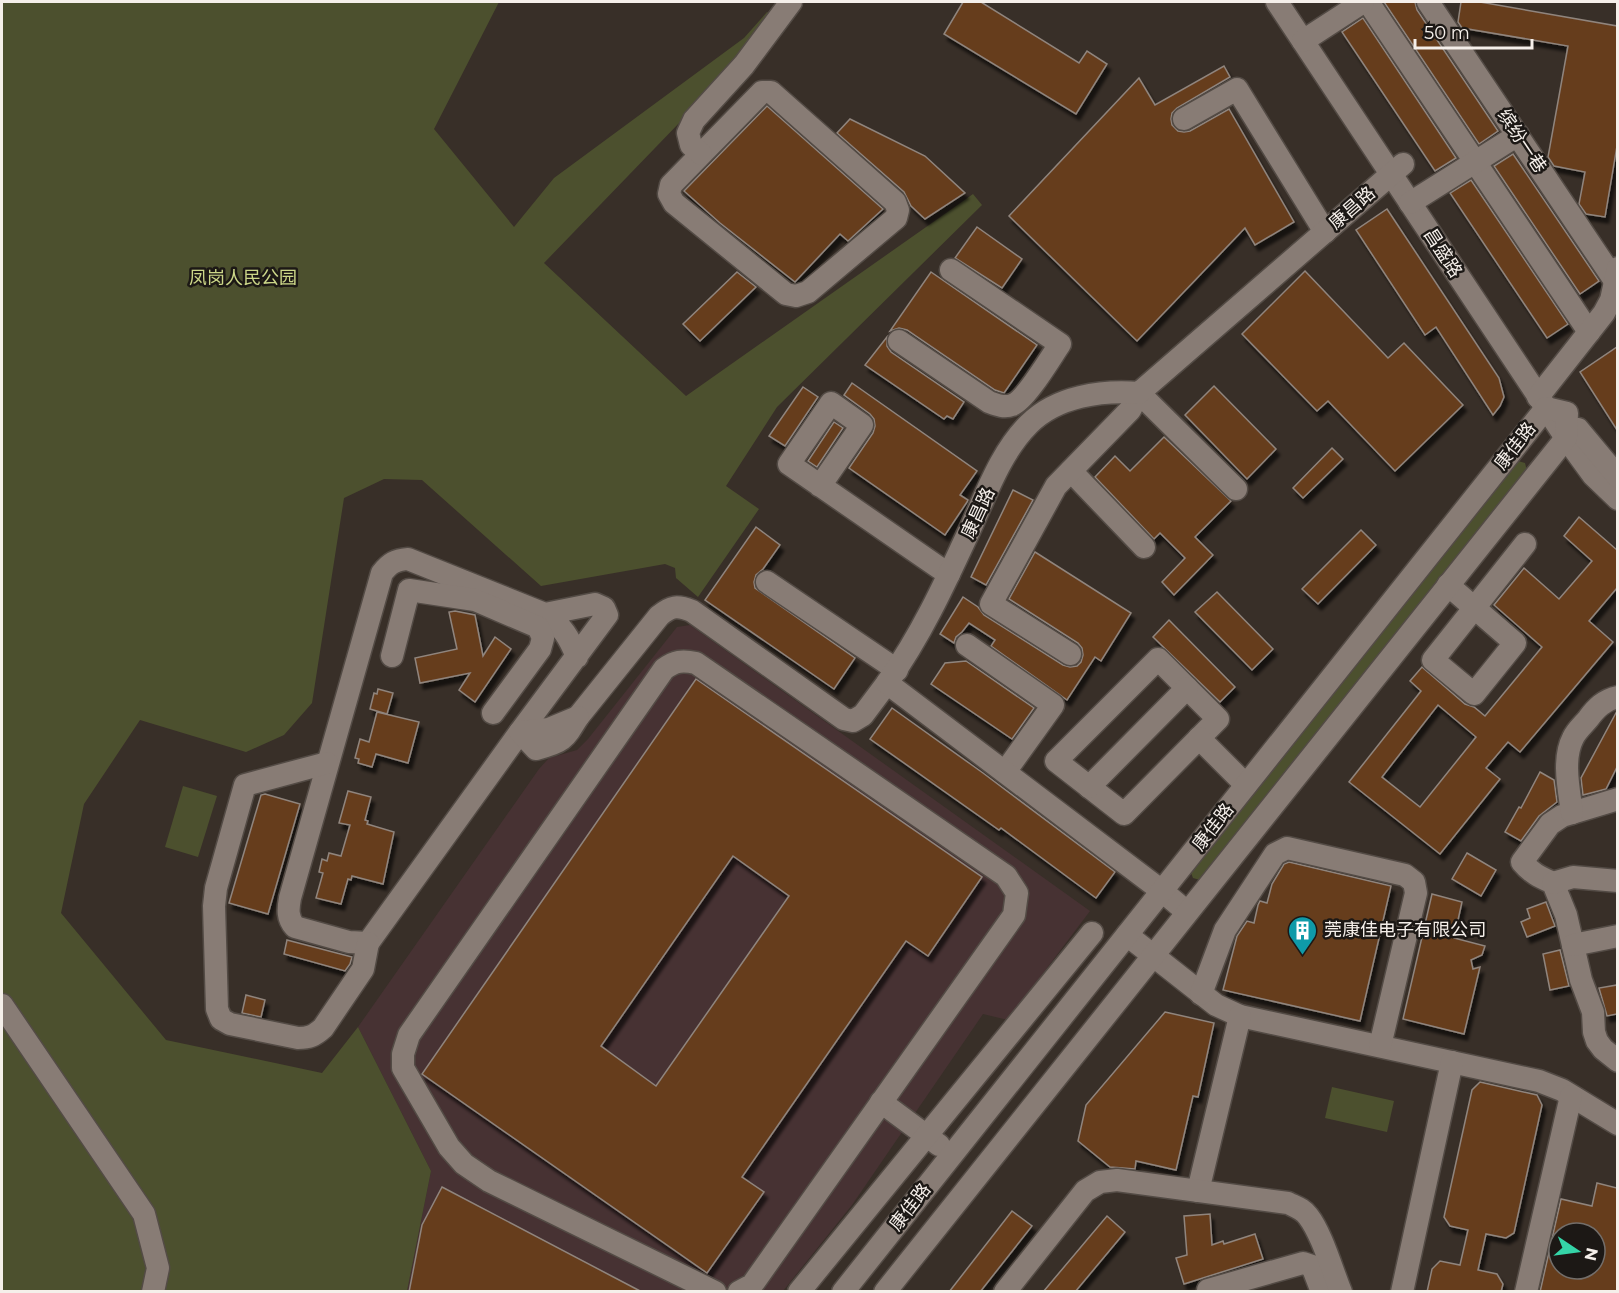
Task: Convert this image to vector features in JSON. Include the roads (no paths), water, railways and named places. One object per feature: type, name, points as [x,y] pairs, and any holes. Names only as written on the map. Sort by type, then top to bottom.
[{"type":"street","points":[[701,154],[691,145],[688,133],[694,120],[744,65],[791,2]]},
{"type":"street","name":"昌盛路","points":[[1277,2],[1309,36],[1550,400],[1617,477]]},
{"type":"street","name":"昌盛路","points":[[1296,2],[1309,36]]},
{"type":"street","points":[[1309,36],[1363,2]]},
{"type":"street","points":[[1368,2],[1589,332]]},
{"type":"street","name":"缤纷一巷","points":[[1428,2],[1616,275]]},
{"type":"street","points":[[1184,119],[1237,89],[1325,232]]},
{"type":"street","points":[[762,92],[771,92],[895,202],[898,210],[896,218],[808,292],[796,296],[786,294],[674,202],[669,194],[671,185],[701,154],[762,92]]},
{"type":"street","points":[[1417,199],[1518,135]]},
{"type":"street","name":"康昌路","points":[[519,732],[537,749],[564,740],[578,717],[659,616],[668,608],[679,606],[692,611],[844,719],[853,721],[863,715],[921,631],[1008,450],[1029,423],[1058,405],[1106,392],[1139,393],[1397,169]]},
{"type":"street","points":[[899,341],[989,402],[1002,407],[1014,405],[1023,398],[1060,344],[951,270]]},
{"type":"street","points":[[1550,400],[1589,332],[1608,307],[1616,275]]},
{"type":"street","points":[[1031,386],[1058,405]]},
{"type":"street","points":[[1070,654],[992,604],[1056,486],[1130,410],[1139,393],[1236,489]]},
{"type":"street","name":"康佳路","points":[[843,1292],[1550,400],[1566,438],[885,1292]]},
{"type":"street","points":[[1566,438],[1593,475],[1617,499]]},
{"type":"street","points":[[1071,471],[1144,546]]},
{"type":"street","points":[[820,486],[949,574]]},
{"type":"street","points":[[1448,585],[1475,608],[1525,544]]},
{"type":"street","points":[[368,943],[349,942],[295,927],[288,913],[290,898],[327,763],[382,573],[389,564],[397,560],[408,559],[545,614],[560,624],[577,657]]},
{"type":"street","points":[[433,594],[438,570]]},
{"type":"street","points":[[767,582],[892,676],[1005,772],[1187,912]]},
{"type":"street","points":[[392,656],[409,590],[475,600],[538,627],[543,638],[540,649],[493,713]]},
{"type":"street","points":[[327,763],[245,785],[216,888],[214,906],[218,1009],[221,1019],[230,1024],[297,1038],[315,1035],[322,1028],[363,969],[368,943],[519,732],[607,615],[604,608],[595,604],[545,614]]},
{"type":"street","points":[[967,645],[1053,705],[1005,772]]},
{"type":"street","points":[[1158,659],[1218,719],[1199,738],[1124,814],[1056,761],[1158,659]]},
{"type":"street","points":[[715,1292],[489,1181],[464,1164],[448,1147],[403,1068],[403,1054],[409,1035],[664,669],[673,662],[684,660],[696,663],[1006,876],[1017,893],[1014,915],[752,1286],[739,1292]]},
{"type":"street","points":[[1089,787],[1187,688]]},
{"type":"street","points":[[1572,813],[1569,752],[1573,737],[1604,701],[1617,697]]},
{"type":"street","points":[[1199,738],[1246,785]]},
{"type":"street","points":[[1617,799],[1562,816],[1550,824],[1522,862],[1537,876],[1553,883],[1573,878],[1617,881]]},
{"type":"street","points":[[1201,994],[1225,930],[1275,854],[1287,848],[1405,875],[1414,882],[1416,893],[1380,1046]]},
{"type":"street","points":[[1553,883],[1566,915],[1581,980],[1593,1012],[1597,1041],[1617,1061]]},
{"type":"street","points":[[799,1292],[1092,933]]},
{"type":"street","points":[[1127,935],[1216,1005],[1240,1016],[1539,1081],[1571,1096],[1617,1124]]},
{"type":"street","points":[[1573,945],[1617,936]]},
{"type":"street","points":[[2,1005],[144,1214],[158,1268],[153,1292]]},
{"type":"street","points":[[1198,1191],[1240,1016]]},
{"type":"street","points":[[1402,1292],[1452,1062]]},
{"type":"street","points":[[1526,1292],[1571,1096]]},
{"type":"street","points":[[881,1102],[952,1154]]},
{"type":"street","points":[[1005,1292],[1085,1191],[1100,1182],[1117,1180],[1288,1203],[1299,1208],[1314,1226],[1341,1292]]},
{"type":"street","points":[[1208,1290],[1303,1263],[1312,1266],[1322,1292]]},
{"type":"place","name":"莞康佳电子有限公司","points":[[1303,956]]},
{"type":"park label","name":"凤岗人民公园","points":[[243,278]]}]
